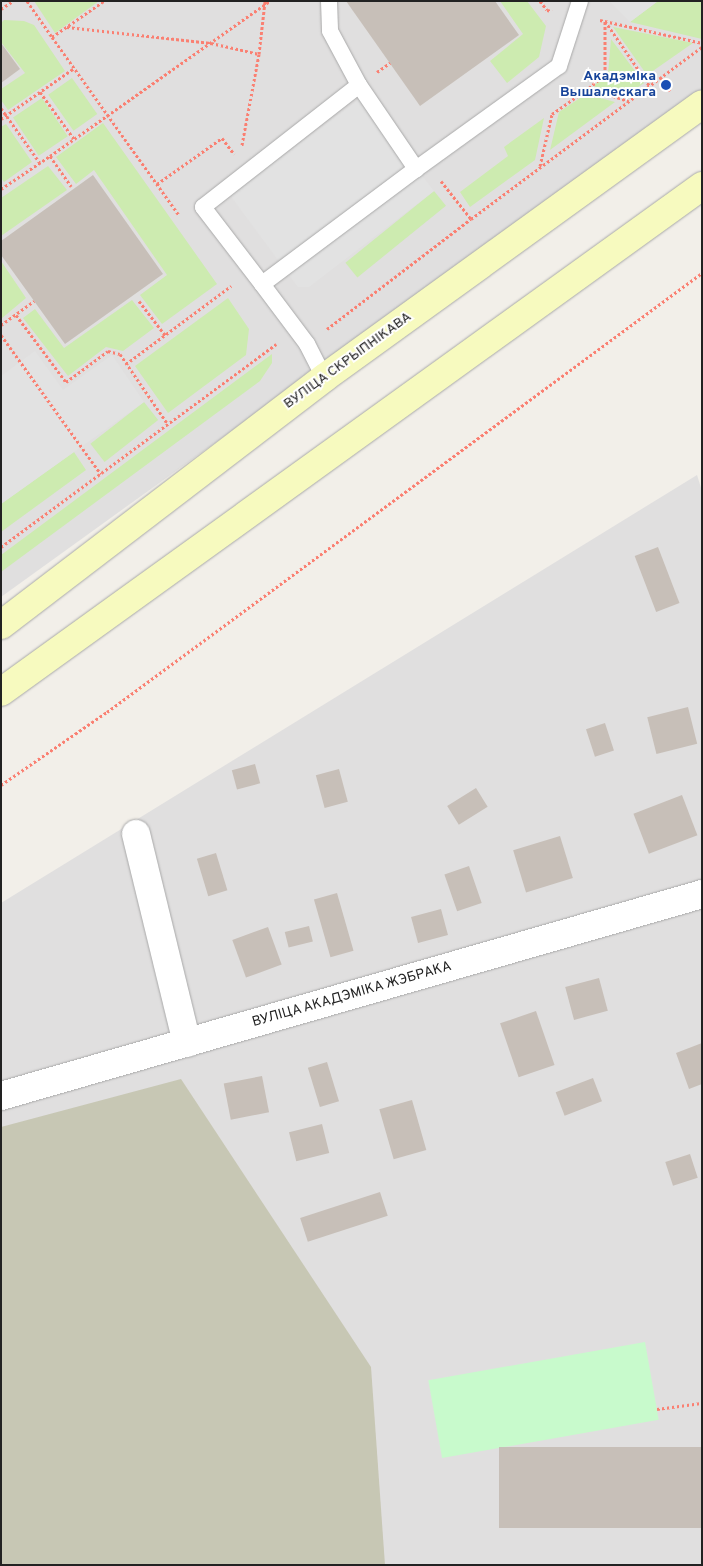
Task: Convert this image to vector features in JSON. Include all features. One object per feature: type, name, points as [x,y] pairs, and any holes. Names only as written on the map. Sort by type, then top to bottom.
[{"type":"main road","name":"ВУЛІЦА СКРЫПНІКАВА","points":[[1,625],[324,378],[702,104]]},
{"type":"main road","points":[[1,692],[702,186]]},
{"type":"street","points":[[136,834],[187,1043]]},
{"type":"street","name":"ВУЛІЦА АКАДЭМІКА ЖЭБРАКА","points":[[1,1096],[702,894]]},
{"type":"lane","points":[[329,1],[330,31],[359,85],[416,169]]},
{"type":"lane","points":[[262,284],[416,169],[559,66],[580,1]]},
{"type":"lane","points":[[324,378],[308,344],[203,207],[359,85]]},
{"type":"path","points":[[1,9],[13,1]]},
{"type":"path","points":[[27,1],[73,69],[185,223]]},
{"type":"path","points":[[52,37],[104,1]]},
{"type":"path","points":[[1,189],[270,1]]},
{"type":"path","points":[[240,150],[260,54],[265,3]]},
{"type":"path","points":[[605,21],[702,43]]},
{"type":"path","points":[[605,21],[649,85]]},
{"type":"path","points":[[540,167],[552,114],[589,88],[605,74],[605,21]]},
{"type":"path","points":[[67,26],[211,43],[260,54]]},
{"type":"path","points":[[1,547],[275,344],[308,344],[628,100],[702,47]]},
{"type":"path","points":[[377,72],[390,63]]},
{"type":"path","points":[[1,119],[73,69]]},
{"type":"path","points":[[589,88],[628,100]]},
{"type":"path","points":[[40,92],[74,139]]},
{"type":"path","points":[[1,108],[40,163]]},
{"type":"path","points":[[157,184],[222,138],[239,160]]},
{"type":"path","points":[[50,156],[71,186]]},
{"type":"path","points":[[1,785],[107,712],[702,273]]},
{"type":"path","points":[[225,278],[236,293]]},
{"type":"path","points":[[126,364],[230,286]]},
{"type":"path","points":[[1,325],[34,301]]},
{"type":"path","points":[[139,301],[165,335]]},
{"type":"path","points":[[16,315],[66,382],[108,351],[120,354],[167,423]]},
{"type":"path","points":[[1,335],[102,474]]},
{"type":"path","points":[[269,337],[275,344]]},
{"type":"path","points":[[657,1409],[702,1403]]},
{"type":"shaded area","points":[[1,1],[702,1],[702,92],[1,597]]},
{"type":"shaded area","points":[[609,1],[658,1],[630,22]]},
{"type":"shaded area","points":[[361,98],[434,191],[309,287],[298,287],[230,195]]},
{"type":"shaded area","points":[[35,351],[63,390],[112,355],[144,402],[1,504],[1,376]]},
{"type":"shaded area","points":[[697,475],[702,491],[702,1565],[1,1565],[1,903]]},
{"type":"shaded area","points":[[181,1079],[371,1367],[385,1565],[1,1565],[1,1127]]},
{"type":"green space","points":[[34,1],[99,1],[55,33]]},
{"type":"green space","points":[[500,1],[527,1],[546,26],[539,57],[507,83],[490,61],[523,34]]},
{"type":"green space","points":[[658,1],[702,1],[702,39],[630,22]]},
{"type":"green space","points":[[4,20],[24,21],[34,25],[65,71],[8,110],[1,100],[1,89],[25,73],[1,42],[1,23]]},
{"type":"green space","points":[[613,27],[693,43],[647,75]]},
{"type":"green space","points":[[611,39],[644,83],[624,97],[593,86],[608,74]]},
{"type":"green space","points":[[72,78],[97,114],[73,131],[48,95]]},
{"type":"green space","points":[[586,94],[615,102],[550,150],[559,112]]},
{"type":"green space","points":[[42,98],[68,136],[39,156],[13,118]]},
{"type":"green space","points":[[544,118],[535,160],[470,207],[460,192],[508,156],[504,147]]},
{"type":"green space","points":[[103,123],[217,284],[162,324],[140,295],[167,275],[94,170],[76,184],[56,157]]},
{"type":"green space","points":[[6,124],[32,162],[4,182],[1,178],[1,127]]},
{"type":"green space","points":[[48,166],[67,190],[1,236],[1,198]]},
{"type":"green space","points":[[434,191],[446,206],[357,278],[345,263]]},
{"type":"green space","points":[[1,261],[26,298],[1,319]]},
{"type":"green space","points":[[228,298],[249,329],[246,355],[168,413],[135,366]]},
{"type":"green space","points":[[132,300],[154,328],[123,351],[106,347],[68,376],[23,318],[35,309],[64,348]]},
{"type":"green space","points":[[272,354],[272,363],[260,381],[1,572],[1,555]]},
{"type":"green space","points":[[144,402],[158,420],[105,462],[90,444]]},
{"type":"green space","points":[[74,452],[86,470],[1,532],[1,504]]},
{"type":"green space","points":[[645,1342],[659,1420],[442,1458],[428,1380]]},
{"type":"building","points":[[346,1],[495,1],[519,35],[420,106]]},
{"type":"building","points":[[1,43],[20,69],[1,83]]},
{"type":"building","points":[[93,175],[163,274],[65,344],[1,255],[1,241]]},
{"type":"building","points":[[658,547],[680,603],[656,612],[635,556]]},
{"type":"building","points":[[688,707],[697,744],[656,754],[647,717]]},
{"type":"building","points":[[605,723],[614,751],[595,757],[586,729]]},
{"type":"building","points":[[255,764],[260,783],[237,790],[232,770]]},
{"type":"building","points":[[339,769],[348,802],[325,808],[316,775]]},
{"type":"building","points":[[476,788],[488,807],[459,825],[447,806]]},
{"type":"building","points":[[682,795],[697,835],[649,854],[633,814]]},
{"type":"building","points":[[560,836],[573,878],[526,892],[513,850]]},
{"type":"building","points":[[216,853],[227,890],[208,896],[197,859]]},
{"type":"building","points":[[469,866],[482,903],[457,911],[444,874]]},
{"type":"building","points":[[337,893],[354,951],[330,957],[314,900]]},
{"type":"building","points":[[441,909],[448,935],[418,943],[411,917]]},
{"type":"building","points":[[309,926],[313,942],[289,948],[285,932]]},
{"type":"building","points":[[268,927],[282,965],[246,978],[232,940]]},
{"type":"building","points":[[599,978],[608,1011],[574,1020],[565,987]]},
{"type":"building","points":[[536,1011],[555,1065],[519,1077],[500,1023]]},
{"type":"building","points":[[702,1043],[702,1084],[689,1089],[676,1053]]},
{"type":"building","points":[[327,1062],[339,1101],[320,1107],[308,1068]]},
{"type":"building","points":[[262,1076],[269,1112],[231,1120],[224,1083]]},
{"type":"building","points":[[593,1078],[602,1101],[565,1116],[556,1092]]},
{"type":"building","points":[[412,1100],[426,1150],[394,1159],[379,1109]]},
{"type":"building","points":[[322,1124],[329,1153],[296,1161],[289,1132]]},
{"type":"building","points":[[690,1154],[698,1178],[673,1186],[665,1162]]},
{"type":"building","points":[[380,1192],[388,1216],[308,1242],[300,1218]]},
{"type":"building","points":[[499,1447],[702,1447],[702,1528],[499,1528]]},
{"type":"place","name":"Акадэміка Вышалескага","points":[[666,85]]}]
